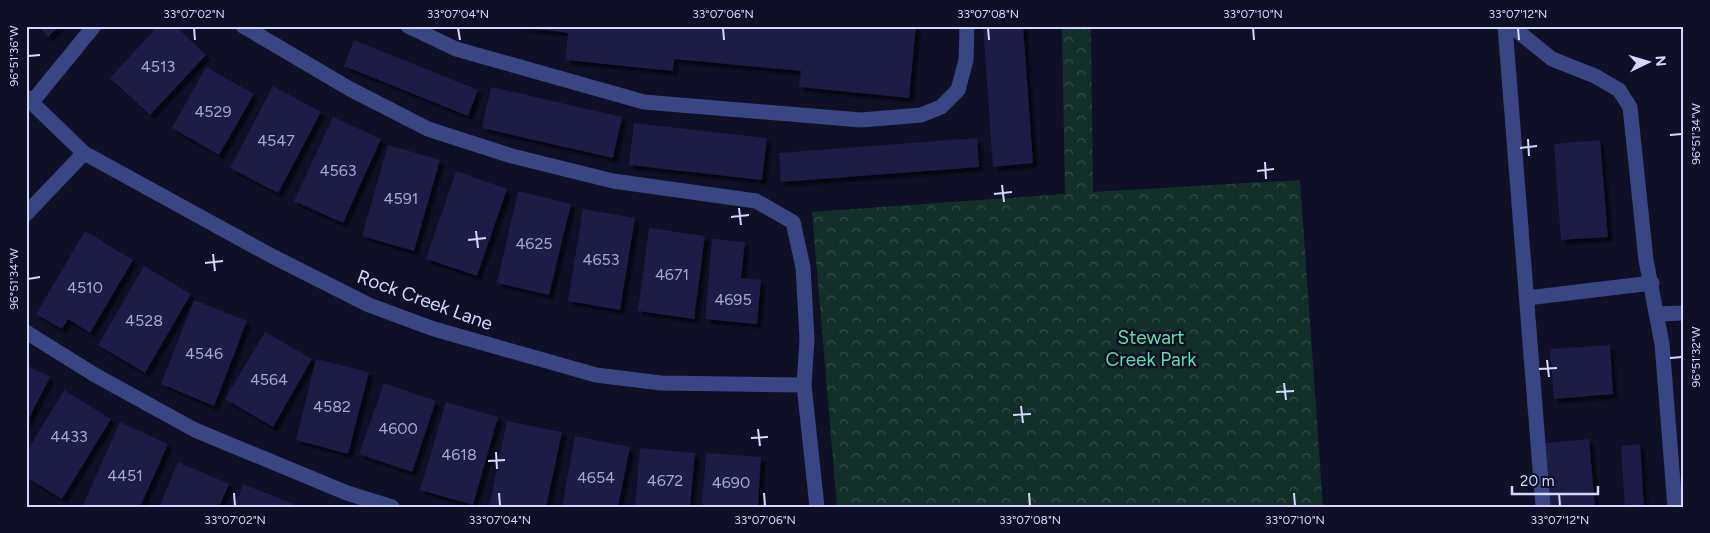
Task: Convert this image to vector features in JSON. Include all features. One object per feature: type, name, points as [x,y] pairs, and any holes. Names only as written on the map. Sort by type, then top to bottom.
[{"type":"street","points":[[29,100],[94,26]]},
{"type":"street","points":[[243,26],[350,89],[428,128],[512,156],[613,181],[756,201],[793,222],[803,267],[807,338],[804,385],[817,507]]},
{"type":"street","points":[[408,26],[456,50],[644,102],[860,120],[921,115],[941,107],[958,90],[966,60],[967,26]]},
{"type":"street","points":[[1505,26],[1543,507]]},
{"type":"street","points":[[1511,26],[1552,59],[1595,76],[1620,90],[1630,107],[1646,260],[1652,283],[1662,344],[1674,507]]},
{"type":"street","name":"Rock Creek Lane","points":[[29,100],[84,153],[270,255],[344,293],[369,305],[434,329],[596,375],[661,383],[804,385]]},
{"type":"street","points":[[26,214],[84,153]]},
{"type":"street","points":[[1526,298],[1652,283]]},
{"type":"street","points":[[1657,314],[1684,313]]},
{"type":"street","points":[[26,332],[95,375],[195,430],[347,493],[392,507]]},
{"type":"green space","name":"Stewart Creek Park","points":[[1062,26],[1091,26],[1093,192],[1300,180],[1323,507],[837,507],[812,212],[1065,194]]},
{"type":"building","points":[[39,26],[60,26],[48,37]]},
{"type":"building","points":[[158,26],[176,26],[206,55],[150,115],[110,78]]},
{"type":"building","points":[[514,26],[916,26],[909,98],[799,87],[801,71],[674,59],[673,71],[566,60],[568,33]]},
{"type":"building","points":[[983,26],[1023,26],[1033,163],[993,167]]},
{"type":"building","points":[[354,40],[478,90],[468,116],[344,66]]},
{"type":"building","points":[[206,67],[254,94],[219,155],[172,128]]},
{"type":"building","points":[[273,86],[321,112],[278,193],[230,168]]},
{"type":"building","points":[[491,87],[622,117],[613,158],[482,128]]},
{"type":"building","points":[[333,117],[381,139],[343,223],[294,201]]},
{"type":"building","points":[[634,123],[767,138],[762,180],[629,165]]},
{"type":"building","points":[[977,138],[979,167],[781,182],[779,153]]},
{"type":"building","points":[[1600,140],[1608,237],[1561,240],[1554,144]]},
{"type":"building","points":[[388,145],[440,160],[414,251],[362,236]]},
{"type":"building","points":[[456,171],[507,189],[477,276],[426,259]]},
{"type":"building","points":[[518,191],[571,204],[549,295],[497,283]]},
{"type":"building","points":[[583,209],[635,218],[620,310],[568,301]]},
{"type":"building","points":[[649,228],[705,236],[694,319],[638,311]]},
{"type":"building","points":[[85,231],[133,260],[90,333],[68,319],[62,329],[36,314]]},
{"type":"building","points":[[712,239],[745,242],[741,278],[761,280],[757,324],[705,319]]},
{"type":"building","points":[[144,266],[191,294],[145,373],[98,345]]},
{"type":"building","points":[[194,300],[247,321],[214,406],[161,384]]},
{"type":"building","points":[[265,332],[312,359],[273,427],[225,399]]},
{"type":"building","points":[[1610,345],[1613,394],[1554,399],[1550,349]]},
{"type":"building","points":[[316,359],[369,372],[348,454],[296,440]]},
{"type":"building","points":[[26,365],[50,377],[26,424]]},
{"type":"building","points":[[384,383],[436,401],[412,472],[359,454]]},
{"type":"building","points":[[64,390],[111,419],[62,499],[26,477],[26,453]]},
{"type":"building","points":[[446,402],[498,417],[473,505],[420,490]]},
{"type":"building","points":[[507,421],[562,432],[546,507],[489,507]]},
{"type":"building","points":[[120,422],[168,444],[140,507],[82,507]]},
{"type":"building","points":[[575,436],[630,447],[618,507],[562,507]]},
{"type":"building","points":[[1589,439],[1595,507],[1550,507],[1545,443]]},
{"type":"building","points":[[1640,444],[1644,507],[1625,507],[1621,446]]},
{"type":"building","points":[[640,448],[695,453],[690,507],[635,507]]},
{"type":"building","points":[[706,453],[761,457],[758,507],[702,507]]},
{"type":"building","points":[[178,462],[229,484],[219,507],[159,507]]},
{"type":"building","points":[[243,484],[293,504],[292,507],[234,507]]}]
